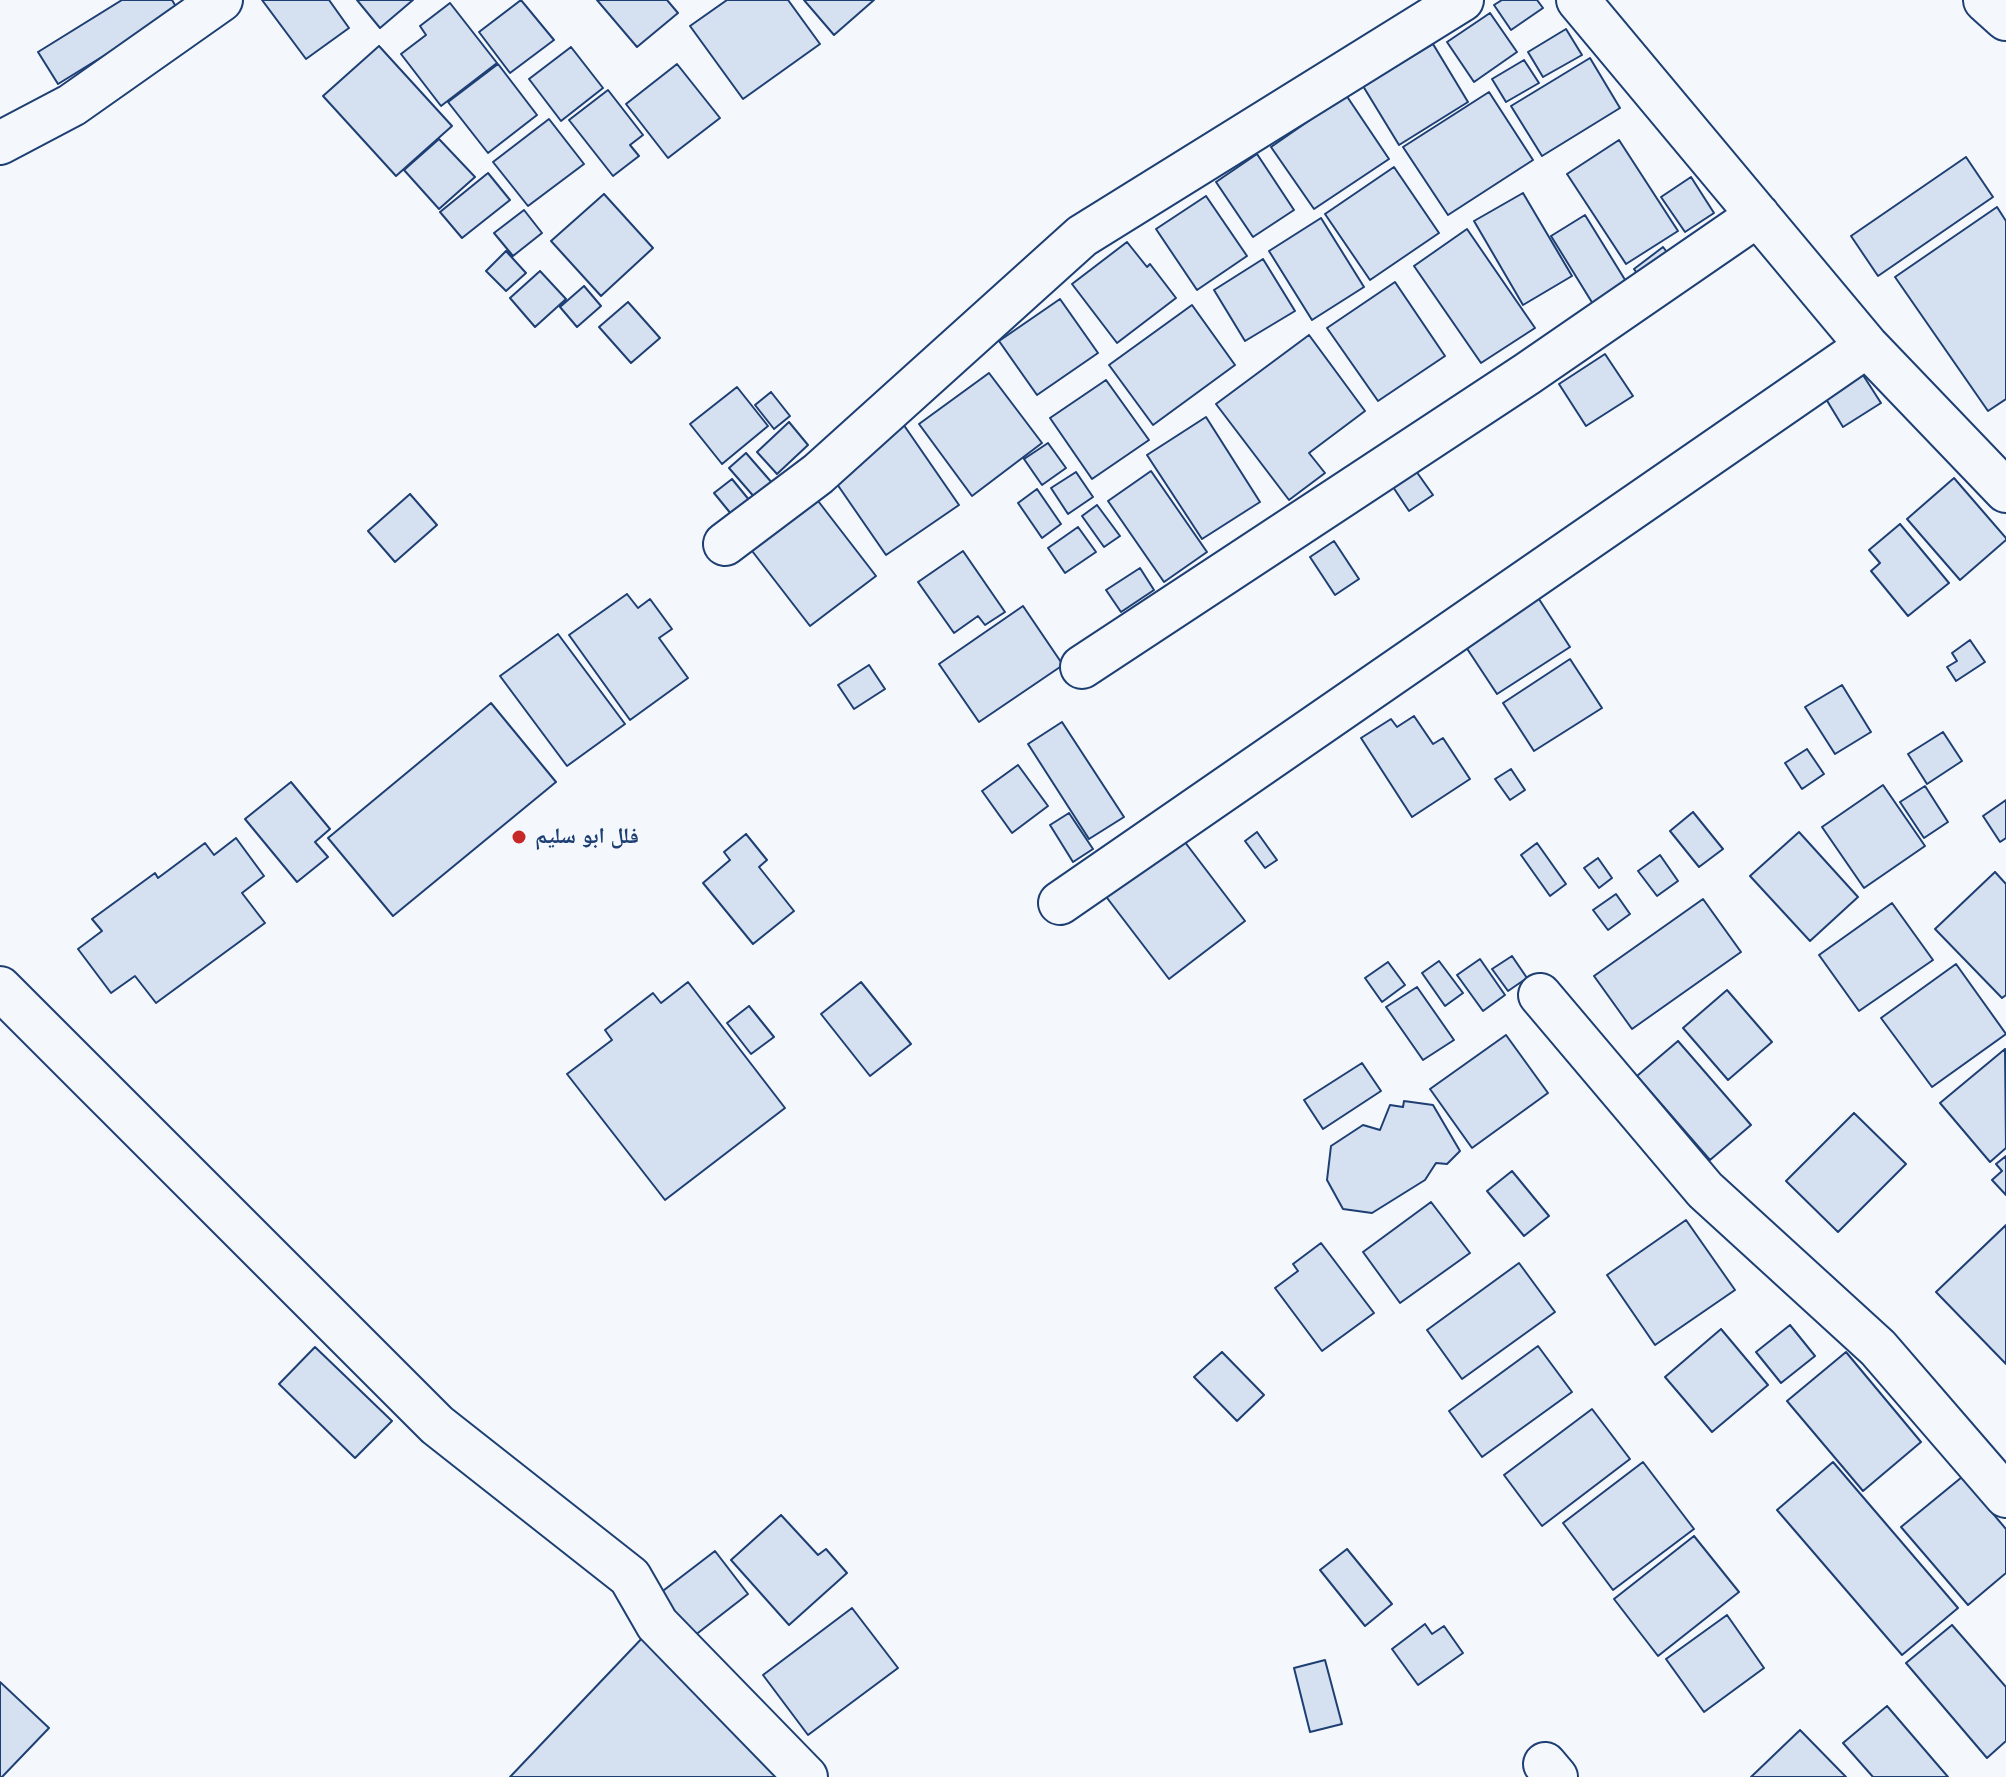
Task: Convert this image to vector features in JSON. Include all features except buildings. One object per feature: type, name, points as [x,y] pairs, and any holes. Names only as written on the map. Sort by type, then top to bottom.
[{"type":"street","points":[[0,143],[72,105],[221,0]]},
{"type":"street","points":[[725,544],[818,474],[1082,236],[1462,0]]},
{"type":"street","points":[[1578,0],[1867,346],[2006,491]]},
{"type":"street","points":[[1986,0],[2006,18]]},
{"type":"street","points":[[1082,667],[1527,374],[1758,215]]},
{"type":"street","points":[[1060,903],[1867,346]]},
{"type":"street","points":[[0,988],[437,1425],[630,1577],[657,1624],[806,1777]]},
{"type":"street","points":[[1540,995],[1705,1190],[1878,1348],[2006,1496]]},
{"type":"place","name":"فلل ابو سليم","points":[[519,837]]}]
